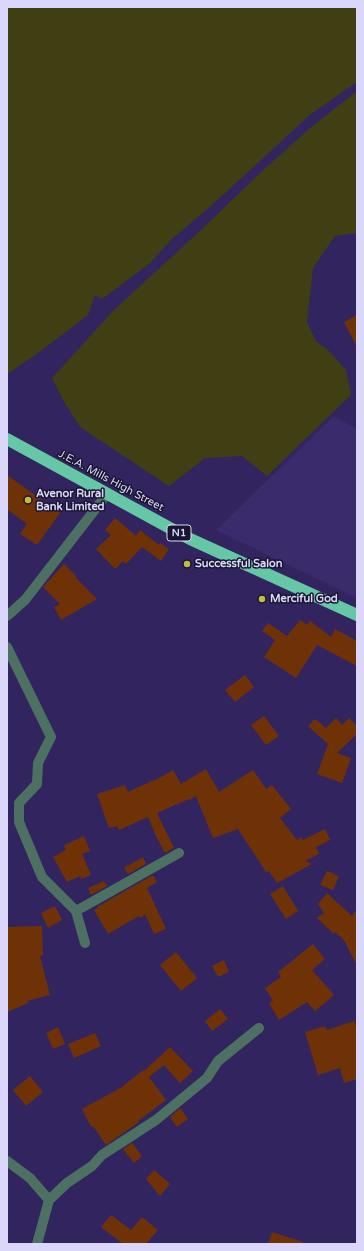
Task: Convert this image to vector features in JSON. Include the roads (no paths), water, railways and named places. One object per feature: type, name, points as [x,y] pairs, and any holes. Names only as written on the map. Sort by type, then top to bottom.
[{"type":"highway","name":"J.E.A. Mills High Street","points":[[7,439],[190,539],[357,615]]},
{"type":"street","points":[[7,616],[25,600],[107,494]]},
{"type":"street","points":[[7,647],[51,737],[38,763],[37,784],[19,803],[19,822],[42,877],[76,911],[85,943]]},
{"type":"street","points":[[76,911],[179,853]]},
{"type":"street","points":[[37,1244],[49,1200],[67,1183],[92,1166],[102,1155],[156,1120],[207,1078],[218,1061],[259,1028]]},
{"type":"street","points":[[7,1161],[30,1178],[49,1200]]},
{"type":"place","name":"Avenor Rural Bank Limited","points":[[28,500]]},
{"type":"place","name":"Successful Salon","points":[[187,564]]},
{"type":"place","name":"Merciful God","points":[[262,599]]}]
